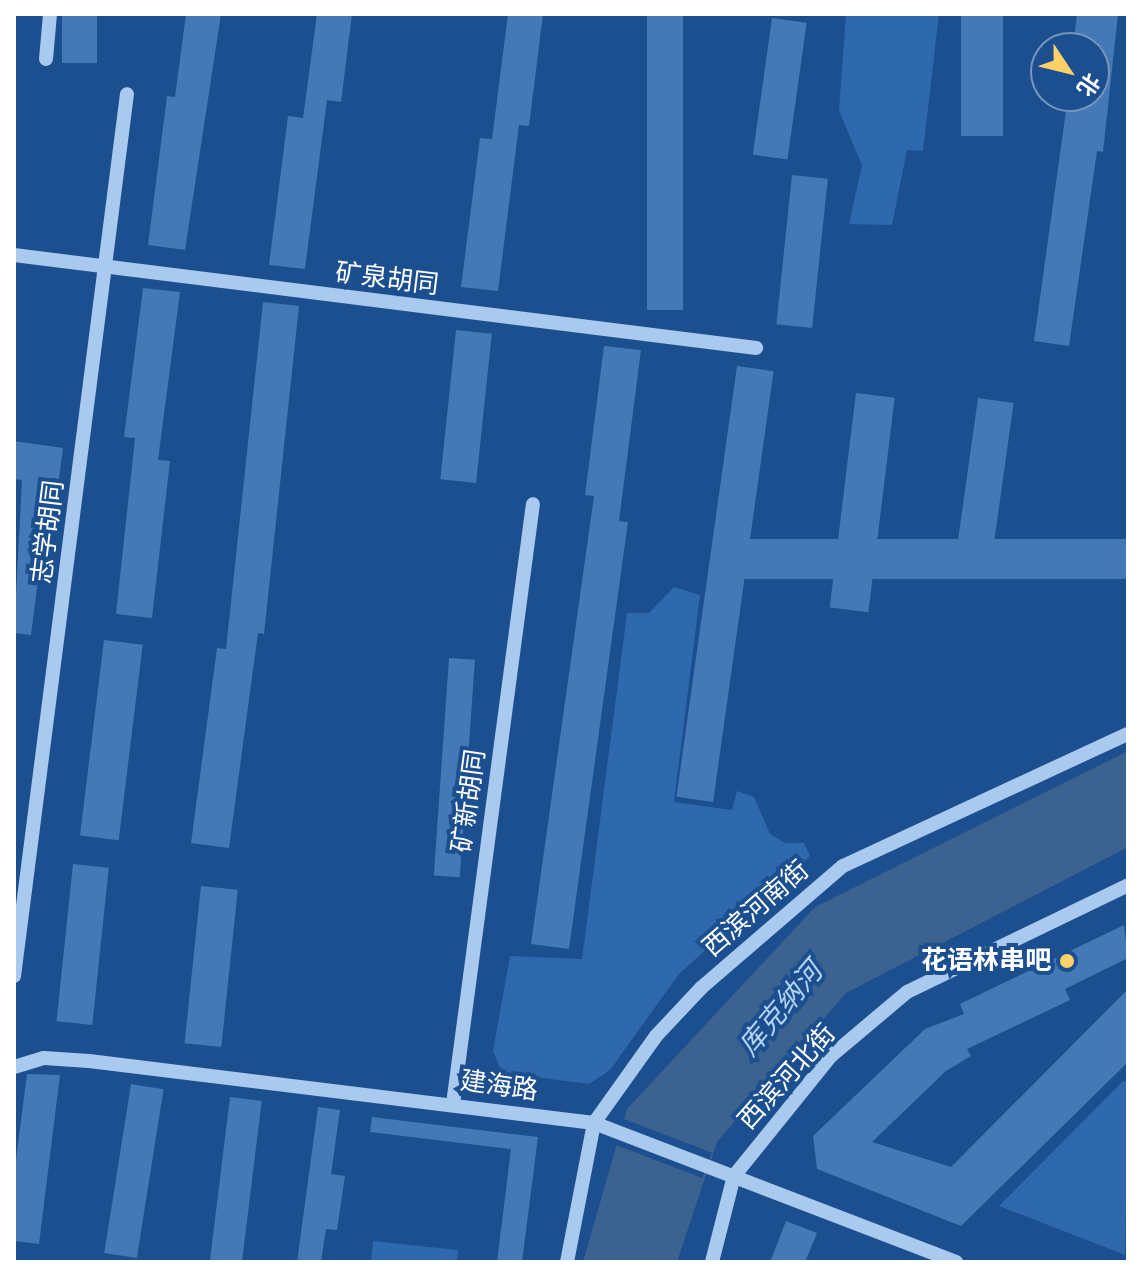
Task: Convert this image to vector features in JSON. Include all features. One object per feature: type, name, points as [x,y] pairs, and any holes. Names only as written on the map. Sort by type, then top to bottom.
[{"type":"street","points":[[46,59],[50,14]]},
{"type":"street","name":"志学胡同","points":[[14,976],[107,270],[127,94]]},
{"type":"street","name":"矿泉胡同","points":[[14,255],[107,270],[756,348]]},
{"type":"street","name":"矿新胡同","points":[[453,1104],[533,504]]},
{"type":"street","name":"西滨河南街","points":[[567,1262],[594,1123],[656,1036],[701,988],[843,866],[1128,734]]},
{"type":"street","name":"西滨河北街","points":[[712,1262],[727,1173],[831,1056],[907,992],[1128,885]]},
{"type":"street","name":"建海路","points":[[14,1067],[44,1058],[89,1061],[594,1123],[956,1262]]},
{"type":"shaded area","points":[[846,14],[939,14],[923,151],[907,150],[892,225],[849,224],[862,165],[839,111]]},
{"type":"shaded area","points":[[674,587],[700,595],[674,802],[732,810],[737,791],[754,797],[770,834],[785,843],[804,843],[810,856],[679,974],[610,1070],[589,1084],[502,1073],[493,1051],[510,956],[582,959],[627,613],[649,613]]},
{"type":"shaded area","points":[[1123,1081],[1128,1082],[1125,1255],[999,1206]]},
{"type":"shaded area","points":[[373,1241],[458,1250],[457,1262],[371,1262]]},
{"type":"water","name":"库克纳河","points":[[1128,751],[1128,847],[846,993],[717,1142],[677,1262],[583,1262],[627,1109],[815,907]]},
{"type":"pier","points":[[624,1119],[712,1153],[702,1178],[614,1144]]},
{"type":"building","points":[[62,14],[97,14],[97,63],[62,63]]},
{"type":"building","points":[[186,14],[221,14],[185,250],[148,245],[167,96],[175,97]]},
{"type":"building","points":[[317,14],[352,14],[341,102],[327,100],[305,269],[269,265],[288,116],[303,118]]},
{"type":"building","points":[[508,14],[543,14],[529,126],[519,125],[498,291],[461,287],[480,138],[492,139]]},
{"type":"building","points":[[647,14],[683,14],[683,310],[647,310]]},
{"type":"building","points":[[961,14],[1003,14],[1003,136],[961,136]]},
{"type":"building","points":[[1077,14],[1118,14],[1110,88],[1110,32],[1075,32]]},
{"type":"building","points":[[772,18],[807,23],[787,160],[753,155]]},
{"type":"building","points":[[1066,112],[1107,112],[1103,152],[1097,151],[1069,346],[1034,341]]},
{"type":"building","points":[[792,175],[828,179],[812,328],[776,324]]},
{"type":"building","points":[[143,288],[180,292],[158,460],[170,461],[152,618],[116,614],[135,438],[124,437]]},
{"type":"building","points":[[263,302],[299,306],[264,634],[258,633],[229,848],[191,843],[217,648],[226,649]]},
{"type":"building","points":[[456,330],[492,334],[476,483],[440,479]]},
{"type":"building","points":[[604,346],[641,350],[619,521],[628,522],[569,949],[531,944],[594,496],[585,495]]},
{"type":"building","points":[[737,366],[774,371],[713,802],[676,797]]},
{"type":"building","points":[[856,393],[895,398],[868,612],[830,607]]},
{"type":"building","points":[[978,398],[1014,403],[993,550],[957,545]]},
{"type":"building","points":[[14,441],[63,448],[59,479],[51,478],[31,635],[14,633],[22,480],[14,479]]},
{"type":"building","points":[[742,539],[1128,539],[1128,579],[742,579]]},
{"type":"building","points":[[104,640],[143,645],[119,840],[80,836]]},
{"type":"building","points":[[449,658],[475,660],[460,877],[434,875]]},
{"type":"building","points":[[73,864],[109,868],[92,1025],[56,1021]]},
{"type":"building","points":[[201,886],[238,890],[221,1047],[184,1043]]},
{"type":"building","points":[[1124,925],[1128,958],[1065,989],[1070,1000],[967,1049],[971,1056],[946,1071],[872,1142],[951,1167],[1128,989],[1128,1062],[961,1226],[817,1169],[813,1136],[925,1029],[964,1014],[960,1004]]},
{"type":"building","points":[[27,1074],[60,1075],[39,1244],[14,1241],[14,1175]]},
{"type":"building","points":[[131,1084],[164,1089],[137,1258],[104,1253]]},
{"type":"building","points":[[230,1097],[262,1101],[242,1262],[210,1262]]},
{"type":"building","points":[[318,1107],[340,1110],[331,1174],[345,1176],[337,1230],[326,1229],[321,1262],[297,1262]]},
{"type":"building","points":[[372,1117],[538,1137],[522,1262],[497,1262],[511,1149],[370,1132]]},
{"type":"building","points":[[786,1221],[817,1233],[805,1262],[770,1262]]},
{"type":"place","name":"花语林串吧","points":[[1067,961]]}]
